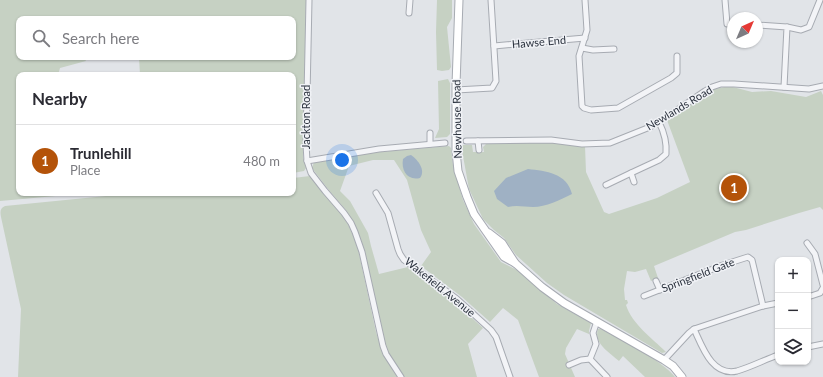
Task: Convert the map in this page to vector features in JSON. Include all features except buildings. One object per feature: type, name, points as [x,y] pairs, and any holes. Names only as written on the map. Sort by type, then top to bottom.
[{"type":"street","name":"Jackton Road","points":[[308,0],[307,161],[311,173],[324,191],[352,223],[362,252],[383,346],[386,354],[402,377]]},
{"type":"street","points":[[409,13],[410,0]]},
{"type":"street","name":"Newhouse Road","points":[[459,0],[455,142],[458,171],[474,214],[502,256],[515,263],[542,287],[564,303],[664,360],[673,366],[682,377]]},
{"type":"street","points":[[456,90],[492,88],[494,86],[496,81],[492,0]]},
{"type":"street","points":[[585,0],[586,30],[579,56],[582,106],[584,108],[591,110],[618,108],[671,78],[677,73],[677,56]]},
{"type":"street","points":[[725,0],[727,24]]},
{"type":"street","points":[[763,25],[801,30],[810,27],[820,0]]},
{"type":"street","points":[[784,87],[787,27]]},
{"type":"street","name":"Hawse End","points":[[494,46],[585,38]]},
{"type":"street","points":[[582,48],[593,50],[614,48]]},
{"type":"street","name":"Newlands Road","points":[[466,141],[551,140],[582,144],[610,143],[659,122],[704,91],[721,84],[812,89],[823,86]]},
{"type":"street","points":[[606,186],[659,160],[666,154],[667,146],[659,122]]},
{"type":"street","points":[[430,133],[430,144]]},
{"type":"street","points":[[478,141],[479,150]]},
{"type":"street","points":[[307,161],[379,149],[445,143]]},
{"type":"street","points":[[631,173],[634,182]]},
{"type":"street","name":"Wakefield Avenue","points":[[376,193],[391,220],[400,254],[404,260],[457,299],[491,330],[496,338],[510,377]]},
{"type":"street","points":[[807,243],[815,254],[823,285]]},
{"type":"street","name":"Springfield Gate","points":[[644,296],[744,257],[749,257],[752,260],[763,306]]},
{"type":"street","points":[[656,281],[660,290]]},
{"type":"street","points":[[811,296],[820,293],[823,288]]},
{"type":"street","points":[[664,360],[694,329],[763,306],[775,304]]},
{"type":"street","points":[[590,359],[596,344],[592,333],[597,321]]},
{"type":"street","points":[[694,329],[709,359],[716,367],[725,371],[736,371],[775,357]]},
{"type":"street","points":[[811,346],[823,344]]},
{"type":"street","points":[[569,365],[581,360],[590,359]]},
{"type":"street","points":[[590,359],[607,377]]},
{"type":"green space","points":[[0,0],[306,0],[303,156],[306,168],[304,171],[296,172],[296,72],[140,72],[139,60],[296,60],[296,16],[16,16],[16,60],[86,61],[60,68],[59,72],[16,72],[16,196],[56,196],[0,201]]},
{"type":"green space","points":[[437,0],[452,0],[452,18],[447,27],[451,67],[449,70],[442,71],[437,70]]},
{"type":"green space","points":[[448,79],[450,83],[450,134],[447,137],[435,138],[439,129],[438,81]]},
{"type":"green space","points":[[729,86],[752,92],[771,91],[806,97],[821,91],[823,95],[823,210],[820,207],[735,232],[654,266],[658,278],[651,281],[646,269],[635,272],[627,271],[624,289],[625,300],[627,300],[628,303],[626,305],[629,312],[638,325],[666,352],[662,353],[564,295],[547,283],[516,255],[504,238],[483,219],[469,189],[461,145],[472,145],[473,152],[484,152],[483,147],[486,144],[544,141],[585,146],[586,172],[604,212],[609,214],[657,198],[690,182],[667,120],[705,93]]},
{"type":"green space","points":[[449,146],[451,148],[453,165],[463,200],[474,224],[501,262],[519,271],[557,304],[591,323],[589,334],[577,329],[566,348],[565,354],[575,377],[539,377],[518,320],[503,308],[490,322],[462,297],[421,266],[431,252],[421,230],[407,180],[394,160],[373,160],[349,166],[340,191],[350,201],[368,233],[379,274],[408,267],[452,300],[483,328],[468,344],[477,377],[404,377],[386,349],[365,252],[356,227],[345,209],[312,168],[314,162],[357,154]]},
{"type":"green space","points":[[310,176],[346,220],[357,244],[376,332],[383,354],[398,377],[18,377],[21,309],[1,215],[1,210],[3,207],[106,196],[296,196],[296,178]]},
{"type":"green space","points":[[598,329],[601,329],[651,357],[675,377],[645,377],[623,356],[619,361],[600,343],[597,334]]},
{"type":"water","points":[[411,155],[419,162],[422,169],[422,175],[420,178],[412,178],[404,171],[403,159]]},
{"type":"water","points":[[528,169],[549,172],[561,177],[566,182],[572,194],[553,203],[538,207],[508,207],[497,199],[494,191],[506,178]]},
{"type":"place","name":"Trunlehill","points":[[734,188]]}]
